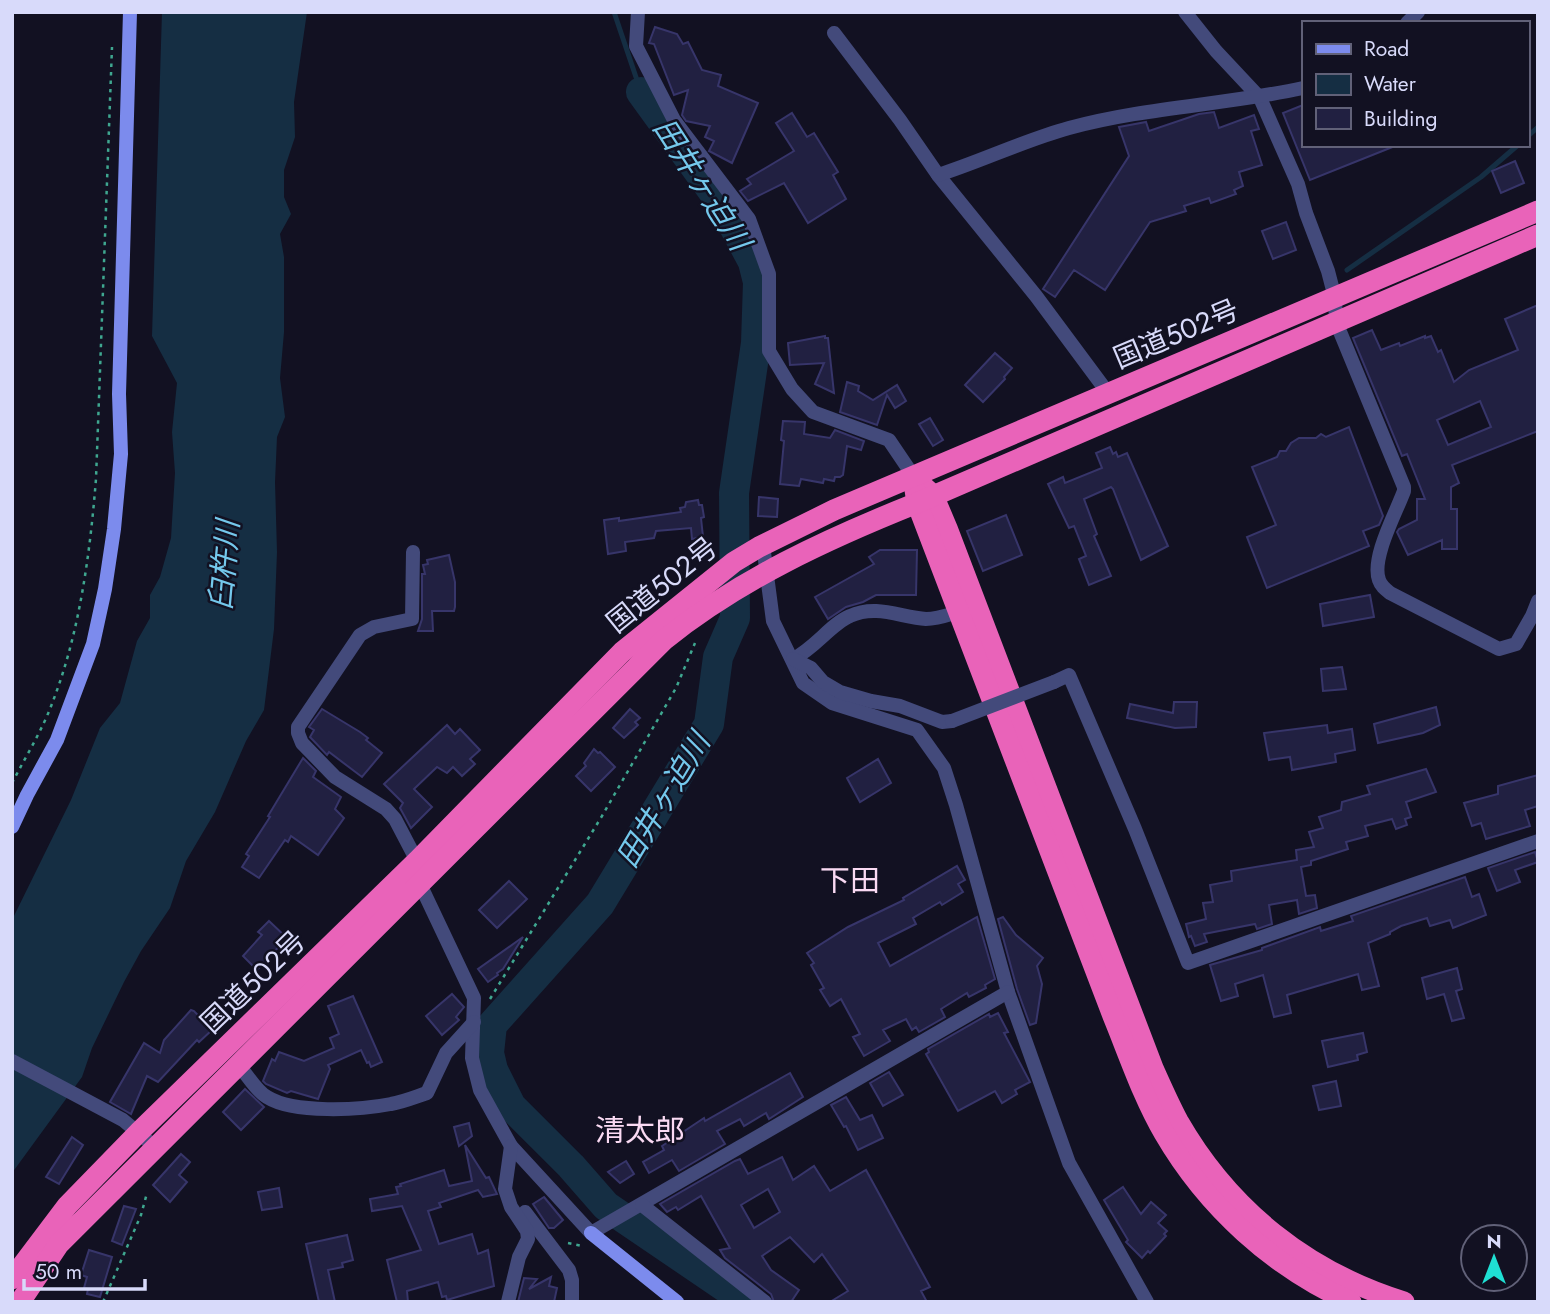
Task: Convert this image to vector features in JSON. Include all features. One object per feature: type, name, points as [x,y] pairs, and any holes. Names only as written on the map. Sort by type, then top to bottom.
[{"type":"highway","name":"国道502号","points":[[12,1279],[67,1206],[139,1132],[417,862],[622,652],[707,583],[761,546],[834,510],[1538,211]]},
{"type":"highway","name":"国道502号","points":[[20,1302],[59,1244],[155,1147],[664,640],[711,605],[763,573],[852,528],[1538,235]]},
{"type":"highway","points":[[914,477],[1153,1068],[1178,1120],[1228,1192],[1261,1224],[1296,1252],[1335,1274],[1376,1293],[1404,1302]]},
{"type":"highway","points":[[925,499],[958,612],[1132,1064],[1163,1132],[1187,1170],[1215,1204],[1247,1236],[1286,1266],[1351,1302]]},
{"type":"street","points":[[12,827],[57,740],[78,687],[93,643],[105,589],[121,454],[118,394],[131,12]]},
{"type":"street","points":[[638,12],[636,46],[674,120],[749,219],[769,274],[769,351],[792,389],[813,412],[889,440],[914,477]]},
{"type":"street","points":[[1185,12],[1216,51],[1259,97],[1298,184],[1328,271],[1335,298],[1336,322],[1404,487],[1378,557],[1377,573],[1381,586],[1499,649],[1516,644],[1538,601]]},
{"type":"street","points":[[834,33],[938,175],[1108,393]]},
{"type":"street","points":[[938,175],[978,163],[1068,128],[1204,102],[1259,97],[1302,88]]},
{"type":"street","points":[[761,546],[763,573],[774,621],[803,683],[832,703],[916,730],[943,768],[956,805],[1008,992],[1069,1163],[1147,1302]]},
{"type":"street","points":[[413,552],[412,619],[374,627],[360,635],[298,727],[298,733],[302,743],[335,777],[391,814],[417,862],[420,884],[474,998],[474,1071],[491,1111],[511,1146],[596,1231],[603,1244],[677,1302]]},
{"type":"street","points":[[793,659],[810,650],[841,621],[859,613],[886,611],[924,619],[958,612]]},
{"type":"street","points":[[793,659],[811,668],[823,682],[840,692],[900,706],[942,722],[952,721],[1069,675],[1135,829],[1188,963],[1538,841]]},
{"type":"street","points":[[596,1231],[1008,992]]},
{"type":"street","points":[[238,1065],[251,1078],[259,1092],[280,1103],[315,1108],[363,1108],[394,1104],[427,1093],[446,1053],[474,1022]]},
{"type":"street","points":[[12,1061],[123,1120],[155,1147]]},
{"type":"street","points":[[508,1302],[519,1257],[528,1239],[527,1231],[505,1189],[511,1146]]},
{"type":"street","points":[[507,1173],[514,1194],[525,1212],[571,1274],[572,1302]]},
{"type":"street","points":[[638,1208],[765,1302]]},
{"type":"path","points":[[12,783],[53,701],[61,677],[76,621],[92,524],[113,38]]},
{"type":"path","points":[[489,1002],[676,688],[695,643]]},
{"type":"path","points":[[103,1302],[141,1215],[147,1193]]},
{"type":"path","points":[[548,1242],[558,1240],[596,1250],[603,1244]]},
{"type":"water","name":"臼杵川","points":[[162,12],[307,12],[294,102],[295,137],[284,170],[284,197],[291,214],[280,234],[284,257],[284,332],[280,378],[285,417],[277,437],[274,629],[264,710],[246,741],[215,812],[186,861],[170,908],[124,982],[92,1048],[82,1077],[12,1173],[12,920],[71,800],[100,728],[120,703],[137,641],[150,618],[150,595],[160,577],[171,538],[175,473],[172,432],[177,383],[152,336]]},
{"type":"building","points":[[655,27],[677,34],[683,44],[688,42],[702,70],[721,75],[718,86],[758,103],[732,163],[709,151],[714,141],[705,137],[710,126],[686,121],[682,115],[688,90],[674,95],[654,44],[649,43]]},
{"type":"building","points":[[1302,105],[1302,147],[1392,147],[1310,180],[1283,113]]},
{"type":"building","points":[[1214,112],[1219,128],[1254,115],[1259,129],[1251,131],[1262,165],[1239,172],[1243,186],[1234,190],[1236,194],[1211,203],[1209,198],[1184,206],[1186,211],[1150,222],[1105,290],[1074,270],[1055,297],[1043,289],[1129,156],[1119,127],[1146,122],[1149,131],[1199,114]]},
{"type":"building","points":[[792,113],[807,137],[814,133],[838,172],[833,175],[846,199],[808,223],[784,183],[748,201],[740,191],[751,184],[747,179],[794,151],[776,123]]},
{"type":"building","points":[[1515,161],[1524,183],[1501,193],[1492,171]]},
{"type":"building","points":[[1286,222],[1296,250],[1273,259],[1262,231]]},
{"type":"building","points":[[1538,305],[1538,431],[1452,465],[1459,483],[1451,487],[1451,509],[1457,509],[1457,549],[1442,549],[1442,540],[1408,555],[1397,532],[1417,520],[1417,499],[1425,499],[1407,454],[1402,456],[1353,338],[1372,330],[1381,350],[1431,336],[1438,352],[1441,350],[1454,382],[1469,370],[1518,350],[1505,319]],"holes":[[[1480,401],[1491,427],[1448,445],[1437,420]]]},
{"type":"building","points":[[825,336],[828,338],[834,393],[815,384],[824,363],[790,365],[788,343]]},
{"type":"building","points":[[995,353],[1012,368],[983,402],[965,385]]},
{"type":"building","points":[[847,382],[859,386],[858,391],[873,400],[897,385],[906,401],[895,408],[887,395],[877,425],[840,412]]},
{"type":"building","points":[[930,418],[943,440],[933,446],[919,424]]},
{"type":"building","points":[[783,421],[805,422],[804,434],[830,438],[835,430],[864,441],[861,450],[847,446],[843,475],[835,477],[834,481],[824,479],[823,483],[801,479],[799,486],[780,484]]},
{"type":"building","points":[[1349,427],[1383,516],[1379,525],[1363,531],[1369,546],[1267,588],[1247,537],[1276,525],[1252,467],[1277,457],[1280,451],[1286,451],[1291,443],[1299,438],[1316,438],[1321,434],[1326,437]]},
{"type":"building","points":[[1110,447],[1118,457],[1127,453],[1168,546],[1141,560],[1113,489],[1111,487],[1084,499],[1097,534],[1094,536],[1111,576],[1089,585],[1079,559],[1086,556],[1074,526],[1069,528],[1048,484],[1063,477],[1065,483],[1102,468],[1096,453]]},
{"type":"building","points":[[759,497],[778,499],[777,517],[758,516]]},
{"type":"building","points":[[698,500],[699,505],[702,505],[704,517],[701,518],[703,537],[692,539],[691,528],[656,531],[654,538],[625,542],[626,551],[608,554],[604,520],[619,518],[619,521],[681,512],[680,508],[685,507],[686,502]]},
{"type":"building","points":[[1006,515],[1022,555],[983,571],[967,531]]},
{"type":"building","points":[[880,550],[917,550],[916,595],[876,595],[846,607],[828,619],[815,597],[874,564],[869,557]]},
{"type":"building","points":[[449,555],[455,582],[454,611],[432,611],[433,631],[418,631],[422,619],[422,574],[425,574],[423,565],[428,564],[427,560]]},
{"type":"building","points":[[1370,595],[1374,617],[1323,626],[1320,604]]},
{"type":"building","points":[[1342,667],[1346,689],[1323,691],[1321,669]]},
{"type":"building","points":[[1174,702],[1197,702],[1196,727],[1175,728],[1127,718],[1130,704],[1173,713]]},
{"type":"building","points":[[1436,707],[1440,725],[1423,733],[1378,743],[1374,724]]},
{"type":"building","points":[[322,709],[360,732],[382,753],[362,777],[329,752],[327,755],[310,737],[314,730],[309,727]]},
{"type":"building","points":[[630,709],[640,718],[635,722],[638,725],[624,738],[613,728]]},
{"type":"building","points":[[447,725],[455,734],[460,729],[480,750],[470,759],[475,764],[462,776],[453,767],[447,773],[437,767],[414,789],[432,807],[411,828],[400,808],[403,803],[384,784]]},
{"type":"building","points":[[1327,725],[1328,733],[1352,729],[1355,750],[1335,754],[1336,762],[1292,770],[1290,757],[1269,760],[1264,733]]},
{"type":"building","points":[[594,749],[615,767],[591,791],[576,776],[586,766],[584,763]]},
{"type":"building","points":[[303,758],[316,771],[313,777],[341,797],[335,809],[344,818],[318,855],[291,836],[288,842],[285,840],[259,878],[242,867],[249,856],[246,854]]},
{"type":"building","points":[[878,759],[891,783],[860,802],[847,778]]},
{"type":"building","points":[[1426,769],[1436,792],[1406,802],[1411,817],[1405,819],[1407,825],[1396,829],[1392,819],[1365,826],[1368,836],[1346,842],[1348,849],[1301,867],[1306,896],[1315,895],[1317,908],[1299,914],[1297,900],[1269,905],[1272,924],[1257,929],[1255,924],[1204,934],[1207,942],[1195,946],[1191,936],[1189,937],[1186,924],[1206,919],[1203,903],[1213,902],[1210,885],[1232,881],[1231,871],[1297,860],[1296,850],[1314,847],[1309,832],[1323,828],[1319,817],[1341,810],[1342,802],[1370,794],[1367,786]]},
{"type":"building","points":[[1538,775],[1538,806],[1525,810],[1530,826],[1486,839],[1481,823],[1472,826],[1464,803],[1498,794],[1498,786]]},
{"type":"building","points":[[1535,852],[1538,862],[1515,870],[1520,882],[1497,891],[1488,868]]},
{"type":"building","points":[[957,866],[965,880],[958,884],[963,892],[913,918],[916,924],[878,943],[890,966],[977,917],[995,979],[985,985],[986,988],[969,997],[967,993],[941,1009],[945,1017],[919,1032],[916,1027],[912,1030],[906,1019],[883,1030],[890,1041],[864,1056],[853,1037],[860,1034],[841,999],[830,1006],[820,990],[824,988],[807,953],[848,927],[904,900],[903,898]]},
{"type":"building","points":[[1465,877],[1472,897],[1479,894],[1486,915],[1453,928],[1450,920],[1430,926],[1427,918],[1401,926],[1368,943],[1379,986],[1362,990],[1358,974],[1287,995],[1291,1013],[1274,1017],[1263,975],[1235,984],[1238,996],[1221,1001],[1210,965],[1262,950],[1320,927],[1321,931],[1353,921],[1351,916]]},
{"type":"building","points":[[509,881],[527,899],[497,928],[479,910]]},
{"type":"building","points":[[1003,917],[1016,935],[1043,958],[1037,966],[1042,984],[1036,1023],[1030,1025],[998,919]]},
{"type":"building","points":[[269,921],[287,938],[257,970],[243,956],[262,935],[258,932]]},
{"type":"building","points":[[523,937],[503,969],[488,982],[478,969]]},
{"type":"building","points":[[1457,968],[1462,989],[1456,991],[1464,1018],[1452,1021],[1444,994],[1427,999],[1422,978]]},
{"type":"building","points":[[452,994],[464,1007],[456,1017],[459,1020],[442,1035],[426,1016]]},
{"type":"building","points":[[353,996],[382,1062],[371,1067],[361,1050],[328,1065],[330,1069],[318,1099],[291,1091],[287,1093],[263,1081],[272,1059],[275,1061],[279,1052],[304,1061],[334,1048],[330,1038],[339,1034],[328,1006]]},
{"type":"building","points":[[191,1010],[212,1030],[199,1042],[197,1040],[158,1082],[147,1076],[131,1114],[110,1102],[144,1043],[160,1053],[164,1040]]},
{"type":"building","points":[[998,1013],[1008,1032],[1004,1033],[1030,1082],[1015,1090],[1017,1094],[1002,1103],[995,1091],[958,1111],[926,1054],[928,1049],[989,1014],[990,1017]]},
{"type":"building","points":[[1363,1033],[1367,1052],[1357,1055],[1358,1060],[1328,1067],[1322,1041]]},
{"type":"building","points":[[889,1072],[903,1095],[883,1106],[870,1083]]},
{"type":"building","points":[[790,1073],[803,1097],[769,1119],[766,1113],[744,1126],[740,1119],[717,1131],[725,1144],[679,1171],[672,1160],[649,1173],[643,1162],[664,1150],[662,1146],[704,1118],[705,1121]]},
{"type":"building","points":[[1336,1081],[1341,1106],[1319,1110],[1313,1086]]},
{"type":"building","points":[[245,1089],[264,1107],[241,1130],[223,1112]]},
{"type":"building","points":[[846,1097],[860,1120],[872,1115],[883,1138],[858,1150],[831,1105]]},
{"type":"building","points":[[469,1123],[472,1136],[459,1146],[454,1127]]},
{"type":"building","points":[[72,1137],[83,1145],[59,1184],[46,1177]]},
{"type":"building","points":[[465,1145],[486,1178],[489,1177],[497,1194],[483,1197],[478,1190],[439,1203],[441,1207],[428,1211],[439,1244],[472,1234],[478,1254],[488,1250],[494,1286],[447,1300],[446,1296],[442,1297],[438,1282],[407,1291],[408,1302],[397,1302],[387,1260],[421,1250],[402,1206],[372,1211],[370,1199],[398,1194],[396,1187],[401,1186],[400,1184],[444,1170],[449,1186],[472,1181]]},
{"type":"building","points":[[181,1154],[190,1162],[179,1175],[187,1182],[170,1202],[153,1185]]},
{"type":"building","points":[[782,1157],[793,1180],[814,1166],[830,1191],[866,1170],[930,1287],[921,1291],[927,1302],[830,1302],[848,1291],[822,1254],[814,1262],[790,1237],[762,1256],[771,1270],[799,1290],[791,1302],[774,1302],[771,1294],[725,1258],[720,1250],[730,1248],[701,1196],[678,1210],[676,1207],[667,1212],[660,1204],[740,1159],[748,1174]],"holes":[[[768,1189],[780,1212],[754,1228],[741,1205]]]},
{"type":"building","points":[[626,1161],[634,1174],[620,1183],[608,1172]]},
{"type":"building","points":[[1123,1187],[1141,1214],[1151,1202],[1166,1215],[1158,1223],[1167,1231],[1164,1234],[1166,1236],[1142,1258],[1126,1242],[1128,1240],[1104,1200]]},
{"type":"building","points":[[279,1188],[282,1207],[262,1210],[258,1192]]},
{"type":"building","points":[[544,1197],[563,1220],[554,1228],[549,1228],[533,1204]]},
{"type":"building","points":[[124,1206],[136,1209],[122,1245],[112,1241]]},
{"type":"building","points":[[347,1235],[353,1260],[342,1263],[343,1267],[328,1270],[335,1302],[319,1302],[306,1244]]},
{"type":"building","points":[[89,1250],[112,1257],[100,1297],[87,1294],[88,1289],[84,1288],[87,1277],[81,1275]]},
{"type":"building","points":[[551,1277],[549,1286],[557,1288],[554,1302],[518,1302],[524,1278],[537,1279],[529,1289]]},
{"type":"waterway","points":[[614,12],[641,92]]},
{"type":"waterway","name":"田井ヶ迫川","points":[[641,92],[722,204],[753,262],[758,282],[756,343],[734,493],[735,618],[718,657],[709,724],[600,904],[492,1025],[489,1053],[493,1070],[511,1106],[571,1166],[606,1206],[747,1302]]},
{"type":"waterway","points":[[1529,135],[1538,127]]},
{"type":"waterway","points":[[1347,270],[1481,177],[1516,147]]},
{"type":"district","name":"下田","points":[[850,880]]},
{"type":"district","name":"清太郎","points":[[640,1130]]}]
